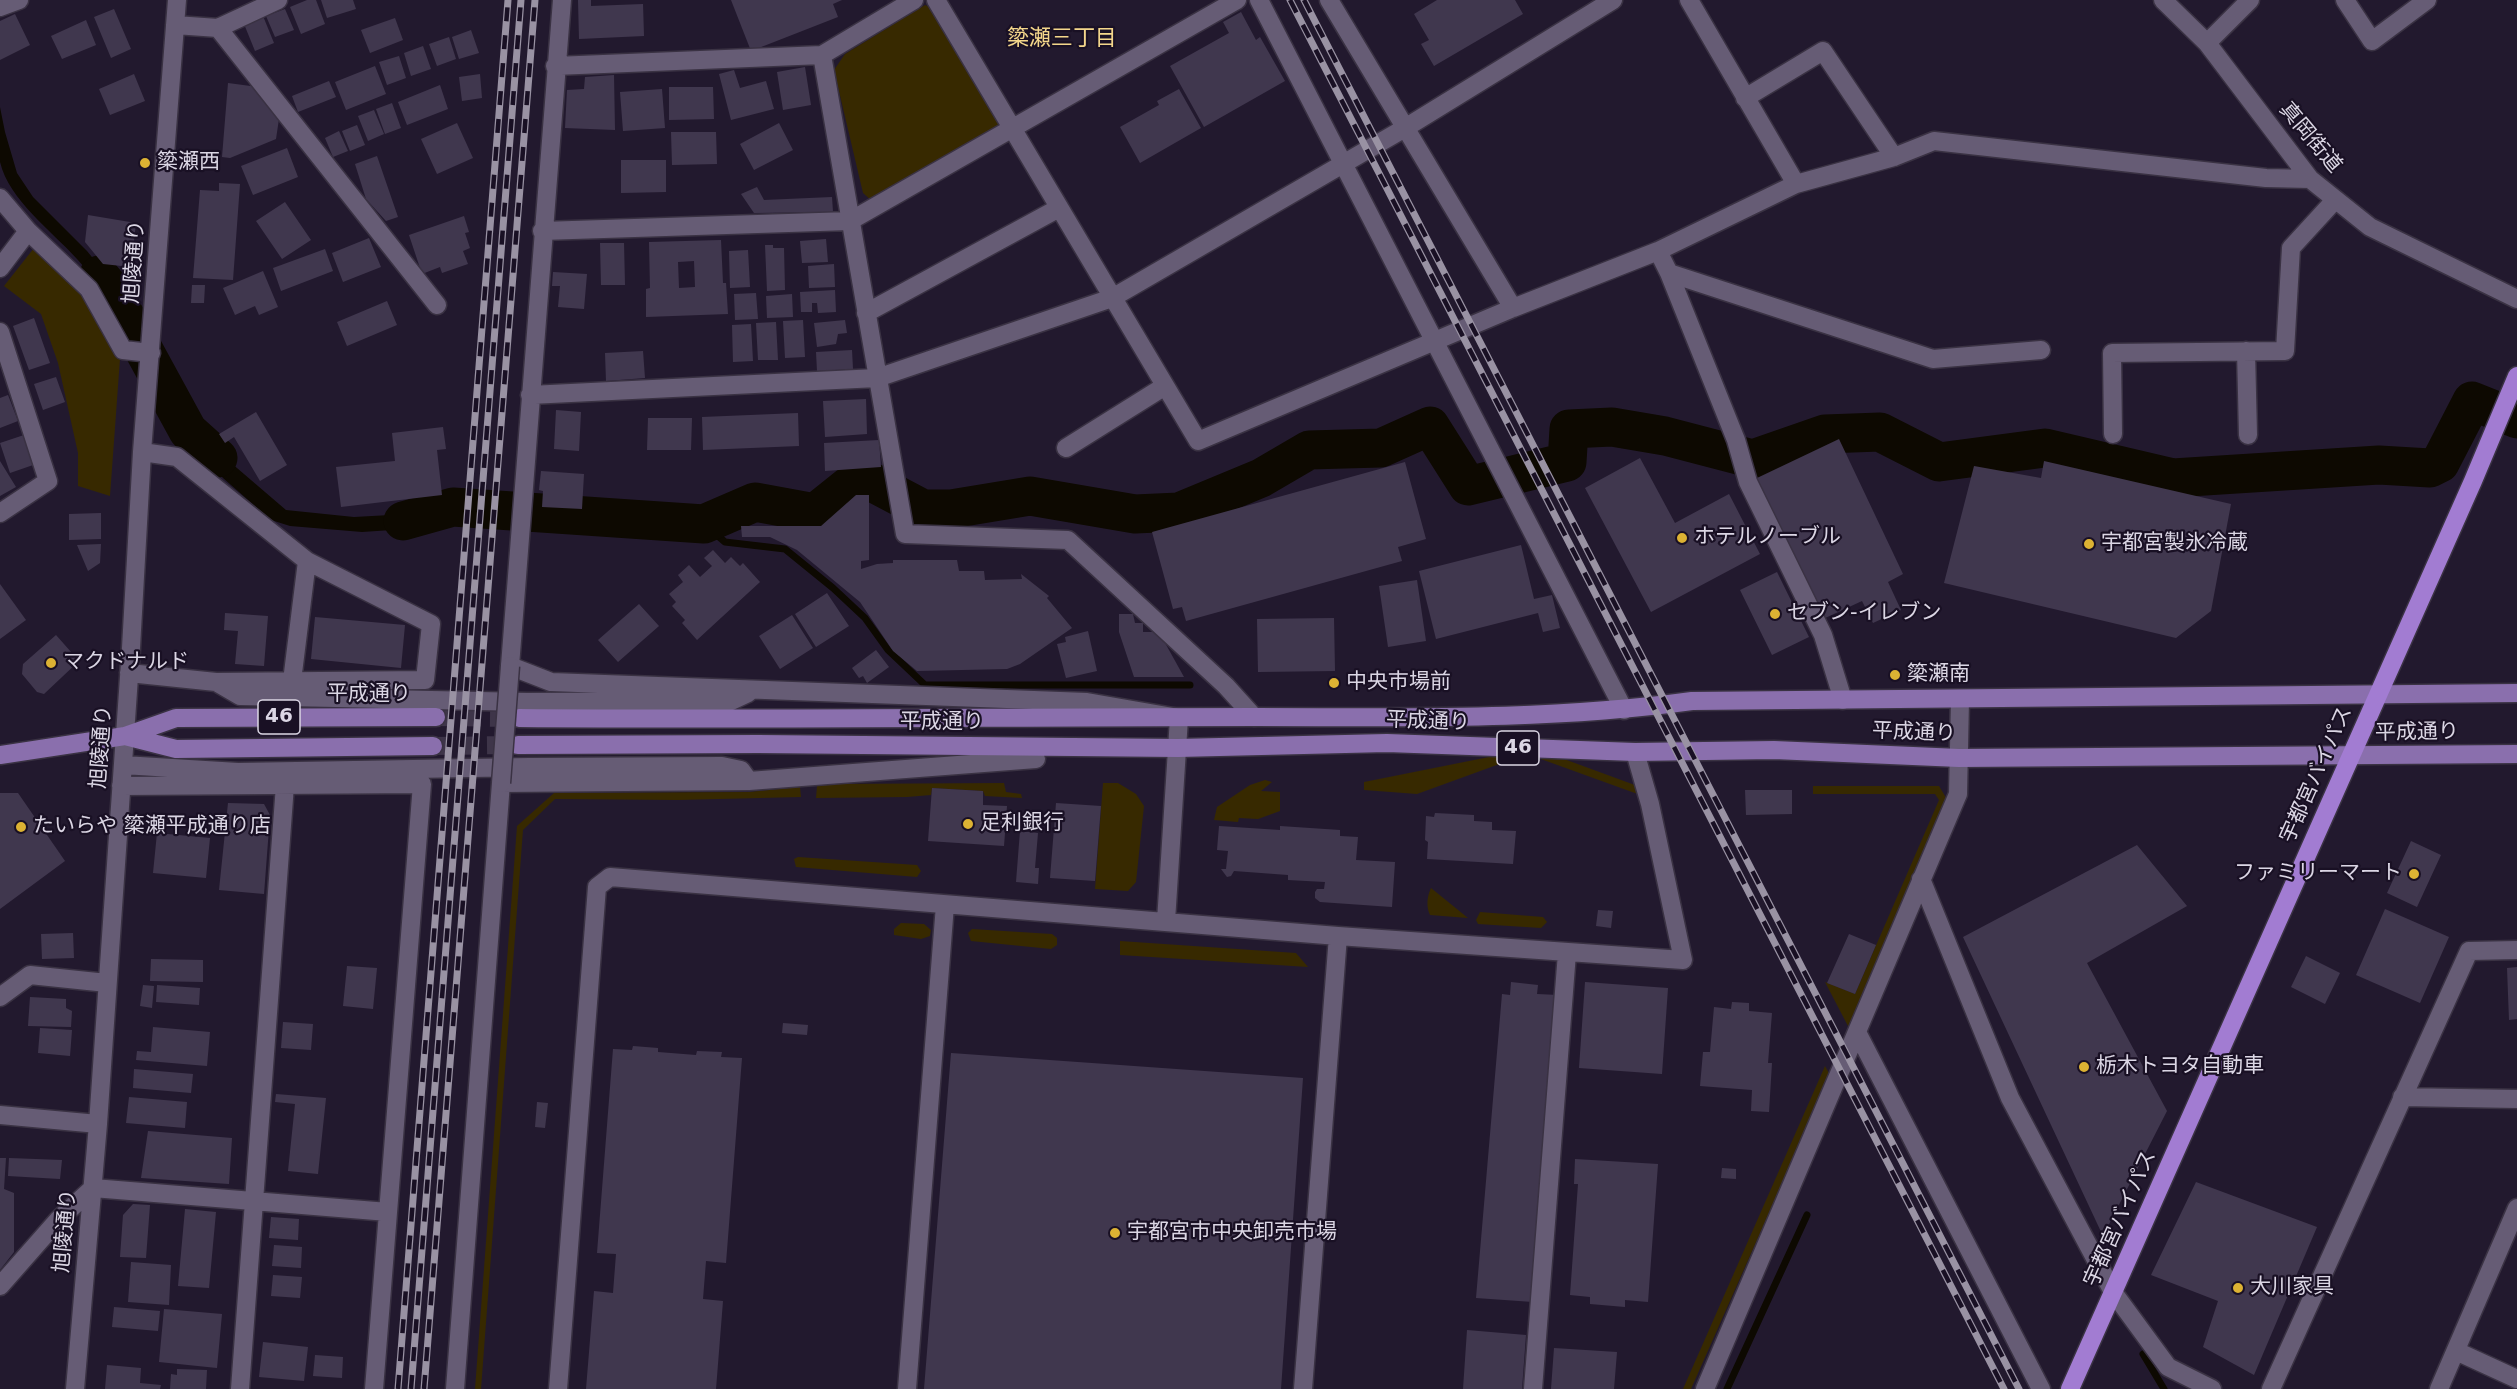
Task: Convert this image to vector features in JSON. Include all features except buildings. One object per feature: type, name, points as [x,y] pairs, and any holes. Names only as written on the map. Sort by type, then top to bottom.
[{"type":"highway","name":"宇都宮バイパス","points":[[2070,1389],[2473,481],[2517,376]]},
{"type":"main road","name":"平成通り","points":[[519,718],[1179,718],[1544,715],[1624,710],[1692,701],[2517,693]]},
{"type":"main road","name":"平成通り","points":[[0,755],[125,736],[176,718],[436,717]]},
{"type":"main road","name":"平成通り","points":[[125,736],[176,749],[433,746]]},
{"type":"main road","name":"平成通り","points":[[518,745],[758,744],[1178,748],[1387,743],[1635,752],[1774,750],[1959,758],[2517,754]]},
{"type":"street","points":[[0,7],[19,0]]},
{"type":"street","name":"旭陵通り","points":[[75,1389],[98,1124],[142,452],[177,0]]},
{"type":"street","points":[[175,25],[218,28],[278,0]]},
{"type":"street","points":[[455,1389],[542,231],[562,0]]},
{"type":"street","points":[[555,66],[822,55],[914,0]]},
{"type":"street","points":[[936,0],[1198,441],[1513,308],[1658,251],[1796,184],[1894,157],[1934,141],[2266,178],[2310,179]]},
{"type":"street","points":[[542,231],[850,221],[1237,0]]},
{"type":"street","points":[[1259,0],[1624,710]]},
{"type":"street","points":[[1329,0],[1513,308]]},
{"type":"street","points":[[530,395],[878,378],[1112,298],[1405,128],[1613,0]]},
{"type":"street","points":[[1689,0],[1796,184]]},
{"type":"street","name":"真岡街道","points":[[2163,0],[2207,43],[2310,179],[2370,227],[2517,299]]},
{"type":"street","points":[[2207,43],[2250,0]]},
{"type":"street","points":[[2345,0],[2372,41],[2427,0]]},
{"type":"street","points":[[218,28],[437,305]]},
{"type":"street","points":[[1745,98],[1823,51],[1894,157]]},
{"type":"street","points":[[822,55],[905,534],[1068,540],[1226,686],[1254,717]]},
{"type":"street","points":[[0,198],[28,231],[89,289],[123,350],[151,353]]},
{"type":"street","points":[[2113,434],[2112,353],[2284,351],[2291,248],[2335,200]]},
{"type":"street","points":[[866,312],[1059,208]]},
{"type":"street","points":[[0,268],[28,231]]},
{"type":"street","points":[[1658,251],[1736,440],[1748,482],[1823,635],[1844,700]]},
{"type":"street","points":[[1669,273],[1933,359],[2041,350]]},
{"type":"street","points":[[0,332],[48,481],[0,513]]},
{"type":"street","points":[[2246,351],[2248,435]]},
{"type":"street","points":[[1066,448],[1165,386]]},
{"type":"street","points":[[129,674],[216,682],[425,681],[431,624],[307,561],[177,457],[142,452]]},
{"type":"street","points":[[292,681],[307,561]]},
{"type":"street","points":[[510,666],[551,682],[1087,702],[1179,718],[1166,921]]},
{"type":"street","points":[[216,682],[240,696],[526,702],[731,701],[755,690]]},
{"type":"street","points":[[1705,1389],[1958,794],[1960,700]]},
{"type":"street","points":[[501,783],[749,781],[1036,759],[758,744]]},
{"type":"street","points":[[558,1389],[597,887],[610,877],[1338,936],[1683,960],[1650,804],[1635,752]]},
{"type":"street","points":[[123,765],[238,772],[722,766],[741,770],[749,781]]},
{"type":"street","points":[[121,786],[423,784],[374,1389]]},
{"type":"street","points":[[240,1389],[285,785]]},
{"type":"street","points":[[1922,879],[2010,1098],[2113,1292],[2168,1367],[2212,1389]]},
{"type":"street","points":[[907,1389],[945,905]]},
{"type":"street","points":[[1303,1389],[1338,936]]},
{"type":"street","points":[[2271,1389],[2469,951],[2517,950]]},
{"type":"street","points":[[1533,1389],[1567,953]]},
{"type":"street","points":[[0,997],[30,975],[107,983]]},
{"type":"street","points":[[1857,1032],[2041,1389]]},
{"type":"street","points":[[2402,1097],[2517,1099]]},
{"type":"street","points":[[0,1115],[98,1124]]},
{"type":"street","points":[[0,1286],[58,1220],[93,1188],[388,1212]]},
{"type":"street","points":[[2439,1389],[2511,1236],[2517,1208]]},
{"type":"street","points":[[2456,1351],[2517,1379]]},
{"type":"shaded area","points":[[925,5],[938,11],[1000,120],[997,131],[872,201],[863,193],[834,70],[845,54]]},
{"type":"shaded area","points":[[0,107],[17,173],[33,197],[87,251],[114,284],[129,307],[127,330],[91,276],[67,248],[32,214],[12,189],[0,162]]},
{"type":"shaded area","points":[[34,248],[83,294],[120,359],[110,496],[78,486],[78,453],[58,363],[41,314],[4,286]]},
{"type":"shaded area","points":[[183,401],[202,438],[286,510],[354,517],[390,515],[453,502],[453,520],[407,529],[362,532],[290,526],[271,520],[223,478],[181,433]]},
{"type":"shaded area","points":[[1534,748],[1643,788],[1643,796],[1527,754],[1417,794],[1364,790],[1364,782]]},
{"type":"shaded area","points":[[1265,780],[1272,782],[1261,791],[1280,792],[1280,811],[1258,819],[1239,818],[1238,822],[1214,820],[1217,807],[1250,785]]},
{"type":"shaded area","points":[[1004,783],[1006,792],[1021,794],[1022,798],[985,796],[983,791],[932,788],[931,795],[816,798],[817,786],[828,784]]},
{"type":"shaded area","points":[[1103,783],[1118,783],[1136,794],[1144,806],[1136,882],[1128,891],[1095,889]]},
{"type":"shaded area","points":[[1813,786],[1939,786],[1948,801],[1849,1028],[1825,982],[1855,994],[1939,800],[1935,794],[1813,794]]},
{"type":"shaded area","points":[[800,787],[801,797],[678,800],[555,799],[523,830],[481,1389],[475,1389],[517,826],[554,793],[749,792]]},
{"type":"shaded area","points":[[798,857],[917,865],[921,871],[917,877],[796,867],[794,859]]},
{"type":"shaded area","points":[[1431,888],[1468,918],[1430,915],[1428,902]]},
{"type":"shaded area","points":[[1480,912],[1543,917],[1547,922],[1541,928],[1478,924],[1476,920]]},
{"type":"shaded area","points":[[901,923],[924,924],[931,930],[930,936],[921,939],[894,935],[894,929]]},
{"type":"shaded area","points":[[972,929],[1052,934],[1057,938],[1057,945],[1051,949],[971,941],[968,933]]},
{"type":"shaded area","points":[[1120,941],[1296,953],[1308,967],[1120,955]]},
{"type":"shaded area","points":[[1825,1066],[1830,1075],[1691,1389],[1683,1389]]},
{"type":"waterway","points":[[99,275],[110,288],[188,431],[218,458]]},
{"type":"waterway","points":[[403,521],[453,507],[704,524],[755,502],[815,513],[850,485],[870,481],[923,509],[951,509],[1030,496],[1135,514],[1179,512],[1261,478],[1309,450],[1381,448],[1430,426],[1468,486],[1567,462],[1569,429],[1612,427],[1665,436],[1753,459],[1825,434],[1880,432],[1939,462],[2045,448],[2173,478],[2379,465],[2430,468],[2440,463],[2472,401],[2517,419]]},
{"type":"waterway","points":[[704,524],[725,542],[785,549],[833,588],[865,618],[888,650],[925,685],[1190,685]]},
{"type":"waterway","points":[[1727,1389],[1807,1215]]},
{"type":"waterway","points":[[2143,1354],[2164,1389]]},
{"type":"tunnel","points":[[436,717],[519,718]]},
{"type":"tunnel","points":[[433,746],[518,745]]},
{"type":"railway","points":[[398,1389],[508,0]]},
{"type":"railway","points":[[411,1389],[521,0]]},
{"type":"railway","points":[[424,1389],[535,0]]},
{"type":"railway","points":[[1290,0],[2004,1389]]},
{"type":"railway","points":[[1304,0],[2019,1389]]},
{"type":"place","name":"簗瀬西","points":[[145,163]]},
{"type":"place","name":"ホテルノーブル","points":[[1682,538]]},
{"type":"place","name":"宇都宮製氷冷蔵","points":[[2089,544]]},
{"type":"place","name":"セブン-イレブン","points":[[1775,614]]},
{"type":"place","name":"マクドナルド","points":[[51,663]]},
{"type":"place","name":"簗瀬南","points":[[1895,675]]},
{"type":"place","name":"中央市場前","points":[[1334,683]]},
{"type":"place","name":"足利銀行","points":[[968,824]]},
{"type":"place","name":"たいらや 簗瀬平成通り店","points":[[21,827]]},
{"type":"place","name":"ファミリーマート","points":[[2414,874]]},
{"type":"place","name":"栃木トヨタ自動車","points":[[2084,1067]]},
{"type":"place","name":"宇都宮市中央卸売市場","points":[[1115,1233]]},
{"type":"place","name":"大川家具","points":[[2238,1288]]},
{"type":"district","name":"簗瀬三丁目","points":[[1062,39]]}]
